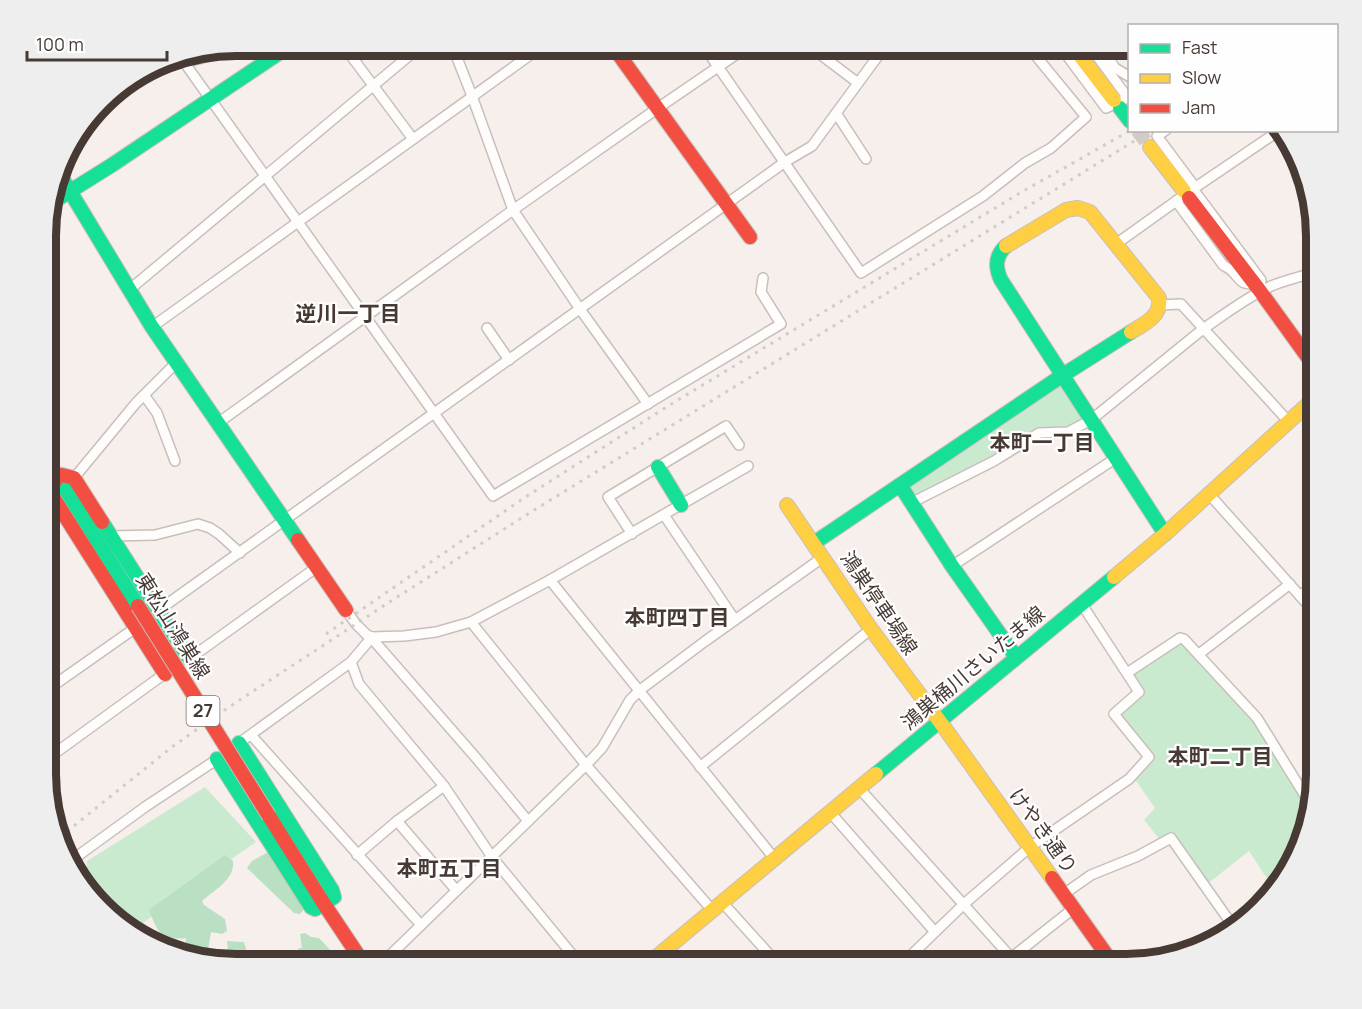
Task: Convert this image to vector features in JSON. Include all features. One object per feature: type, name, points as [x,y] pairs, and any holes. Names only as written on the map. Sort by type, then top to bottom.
[{"type":"main road","points":[[620,56],[750,237]]},
{"type":"main road","points":[[1081,56],[1119,102],[1128,118]]},
{"type":"main road","points":[[60,197],[273,57]]},
{"type":"main road","points":[[1150,147],[1187,193],[1306,355]]},
{"type":"main road","points":[[64,181],[152,327],[346,610]]},
{"type":"main road","points":[[814,543],[1064,375],[1151,320],[1160,305],[1159,298],[1090,212],[1072,208],[1005,247],[998,256],[996,266],[1001,280],[1064,375],[1165,534]]},
{"type":"main road","name":"鴻巣桶川さいたま線","points":[[661,953],[1165,534],[1306,406]]},
{"type":"main road","points":[[658,467],[681,505]]},
{"type":"main road","name":"東松山鴻巣線","points":[[56,474],[357,953]]},
{"type":"main road","points":[[56,480],[62,475],[74,478],[188,657]]},
{"type":"main road","points":[[900,485],[952,566],[1016,657]]},
{"type":"main road","points":[[56,502],[165,674]]},
{"type":"main road","name":"鴻巣停車場線","points":[[787,506],[871,629],[939,721]]},
{"type":"main road","name":"けやき通り","points":[[939,721],[1106,954]]},
{"type":"main road","points":[[217,759],[311,907],[315,909],[334,897],[245,739]]},
{"type":"street","points":[[351,56],[413,139]]},
{"type":"street","points":[[129,290],[409,56]]},
{"type":"street","points":[[456,56],[513,210],[648,404]]},
{"type":"street","points":[[152,327],[528,56]]},
{"type":"street","points":[[711,56],[861,273],[982,196],[1025,163],[1051,148],[1086,117],[1036,56]]},
{"type":"street","points":[[218,423],[513,210],[734,56]]},
{"type":"street","points":[[822,56],[858,83]]},
{"type":"street","points":[[56,684],[785,162],[812,146],[878,56]]},
{"type":"street","points":[[1071,56],[1119,102]]},
{"type":"street","points":[[1096,56],[1119,102]]},
{"type":"street","points":[[1107,56],[1115,68],[1128,76]]},
{"type":"street","points":[[185,63],[493,496],[782,324],[761,292],[763,278]]},
{"type":"street","points":[[836,113],[866,159]]},
{"type":"street","points":[[1163,132],[1157,136],[1187,193]]},
{"type":"street","points":[[1116,244],[1275,134]]},
{"type":"street","points":[[911,503],[994,461],[1038,434],[1068,432],[1091,420],[1203,329],[1258,288],[1306,275]]},
{"type":"street","points":[[1160,305],[1181,304],[1288,422]]},
{"type":"street","points":[[487,328],[509,360]]},
{"type":"street","points":[[74,478],[144,396],[176,363]]},
{"type":"street","points":[[144,396],[158,413],[175,461]]},
{"type":"street","points":[[632,534],[608,497],[726,426],[739,445]]},
{"type":"street","points":[[952,566],[1116,458]]},
{"type":"street","points":[[346,610],[356,624],[372,637],[436,632],[471,622],[632,534],[748,466]]},
{"type":"street","points":[[1209,494],[1306,603]]},
{"type":"street","points":[[664,515],[735,620]]},
{"type":"street","points":[[111,536],[155,535],[198,524],[219,534],[240,553]]},
{"type":"street","points":[[392,953],[586,765],[602,748],[630,700],[640,690],[823,556]]},
{"type":"street","points":[[56,753],[317,567]]},
{"type":"street","points":[[550,580],[774,858]]},
{"type":"street","points":[[1199,654],[1290,584]]},
{"type":"street","points":[[1300,596],[1306,591]]},
{"type":"street","points":[[913,954],[964,904],[1030,847],[1129,779],[1149,757],[1114,714],[1139,692],[1081,603]]},
{"type":"street","points":[[471,622],[586,765],[717,906],[767,954]]},
{"type":"street","points":[[700,767],[871,629]]},
{"type":"street","points":[[76,857],[351,662],[372,637]]},
{"type":"street","points":[[372,637],[528,821]]},
{"type":"street","points":[[1127,673],[1180,638],[1184,639],[1257,718],[1306,788]]},
{"type":"street","points":[[351,662],[359,684],[444,786],[492,857],[571,953]]},
{"type":"street","points":[[245,739],[421,925]]},
{"type":"street","points":[[357,855],[444,786]]},
{"type":"street","points":[[860,788],[964,904],[1004,954]]},
{"type":"street","points":[[830,812],[935,932]]},
{"type":"street","points":[[397,821],[456,890]]},
{"type":"street","points":[[1064,894],[1091,875],[1138,856],[1171,838],[1229,921]]},
{"type":"street","points":[[1020,954],[1074,908]]},
{"type":"green space","points":[[1063,375],[1091,420],[1068,432],[1039,433],[911,503],[900,485]]},
{"type":"green space","points":[[1180,638],[1257,718],[1305,795],[1293,843],[1270,882],[1249,851],[1206,885],[1169,836],[1161,841],[1144,820],[1155,808],[1132,775],[1148,757],[1114,714],[1139,692],[1127,673]]},
{"type":"green space","points":[[205,787],[256,842],[140,925],[100,892],[87,874],[87,861]]},
{"type":"green space","points":[[268,852],[304,909],[300,914],[294,913],[247,868],[252,861]]},
{"type":"green space","points":[[225,855],[233,861],[231,874],[223,884],[202,901],[204,905],[225,919],[227,931],[222,934],[211,932],[207,951],[185,946],[186,938],[166,937],[158,930],[149,910]]},
{"type":"green space","points":[[305,933],[319,938],[333,953],[301,953],[298,948],[302,948],[300,934]]},
{"type":"green space","points":[[227,941],[244,942],[247,953],[228,953]]},
{"type":"tunnel","points":[[1139,132],[1150,147]]},
{"type":"railway","points":[[326,634],[524,498],[668,406],[1020,193],[1128,132]]},
{"type":"railway","points":[[66,832],[172,747],[391,601],[531,512],[1149,132]]},
{"type":"traffic: fast","points":[[60,197],[275,56]]},
{"type":"traffic: fast","points":[[1120,108],[1128,118]]},
{"type":"traffic: fast","points":[[64,181],[152,327],[298,540]]},
{"type":"traffic: fast","points":[[1006,246],[997,262],[1001,280],[1165,534]]},
{"type":"traffic: fast","points":[[814,543],[1063,375],[1131,332]]},
{"type":"traffic: fast","points":[[658,467],[681,505]]},
{"type":"traffic: fast","points":[[56,474],[138,606]]},
{"type":"traffic: fast","points":[[900,485],[952,566],[1016,657]]},
{"type":"traffic: fast","points":[[102,522],[188,657]]},
{"type":"traffic: fast","points":[[876,774],[1114,577]]},
{"type":"traffic: fast","points":[[217,759],[311,907],[315,909],[334,897],[332,890],[239,743]]},
{"type":"traffic: slow","points":[[1080,56],[1114,100]]},
{"type":"traffic: slow","points":[[1150,147],[1184,191]]},
{"type":"traffic: slow","points":[[1006,246],[1066,210],[1078,208],[1090,212],[1159,298],[1155,315],[1131,332]]},
{"type":"traffic: slow","points":[[1114,577],[1165,534],[1306,406]]},
{"type":"traffic: slow","points":[[787,505],[871,629],[1052,878]]},
{"type":"traffic: slow","points":[[661,953],[876,774]]},
{"type":"traffic: jam","points":[[620,56],[750,237]]},
{"type":"traffic: jam","points":[[1189,198],[1306,355]]},
{"type":"traffic: jam","points":[[56,480],[62,475],[74,478],[102,522]]},
{"type":"traffic: jam","points":[[56,502],[165,674]]},
{"type":"traffic: jam","points":[[298,540],[346,610]]},
{"type":"traffic: jam","points":[[138,606],[269,816]]},
{"type":"traffic: jam","points":[[269,816],[357,953]]},
{"type":"traffic: jam","points":[[1052,878],[1106,954]]},
{"type":"district","name":"逆川一丁目","points":[[348,314]]},
{"type":"district","name":"本町一丁目","points":[[1042,443]]},
{"type":"district","name":"本町四丁目","points":[[677,618]]},
{"type":"district","name":"本町二丁目","points":[[1220,757]]},
{"type":"district","name":"本町五丁目","points":[[449,869]]}]
